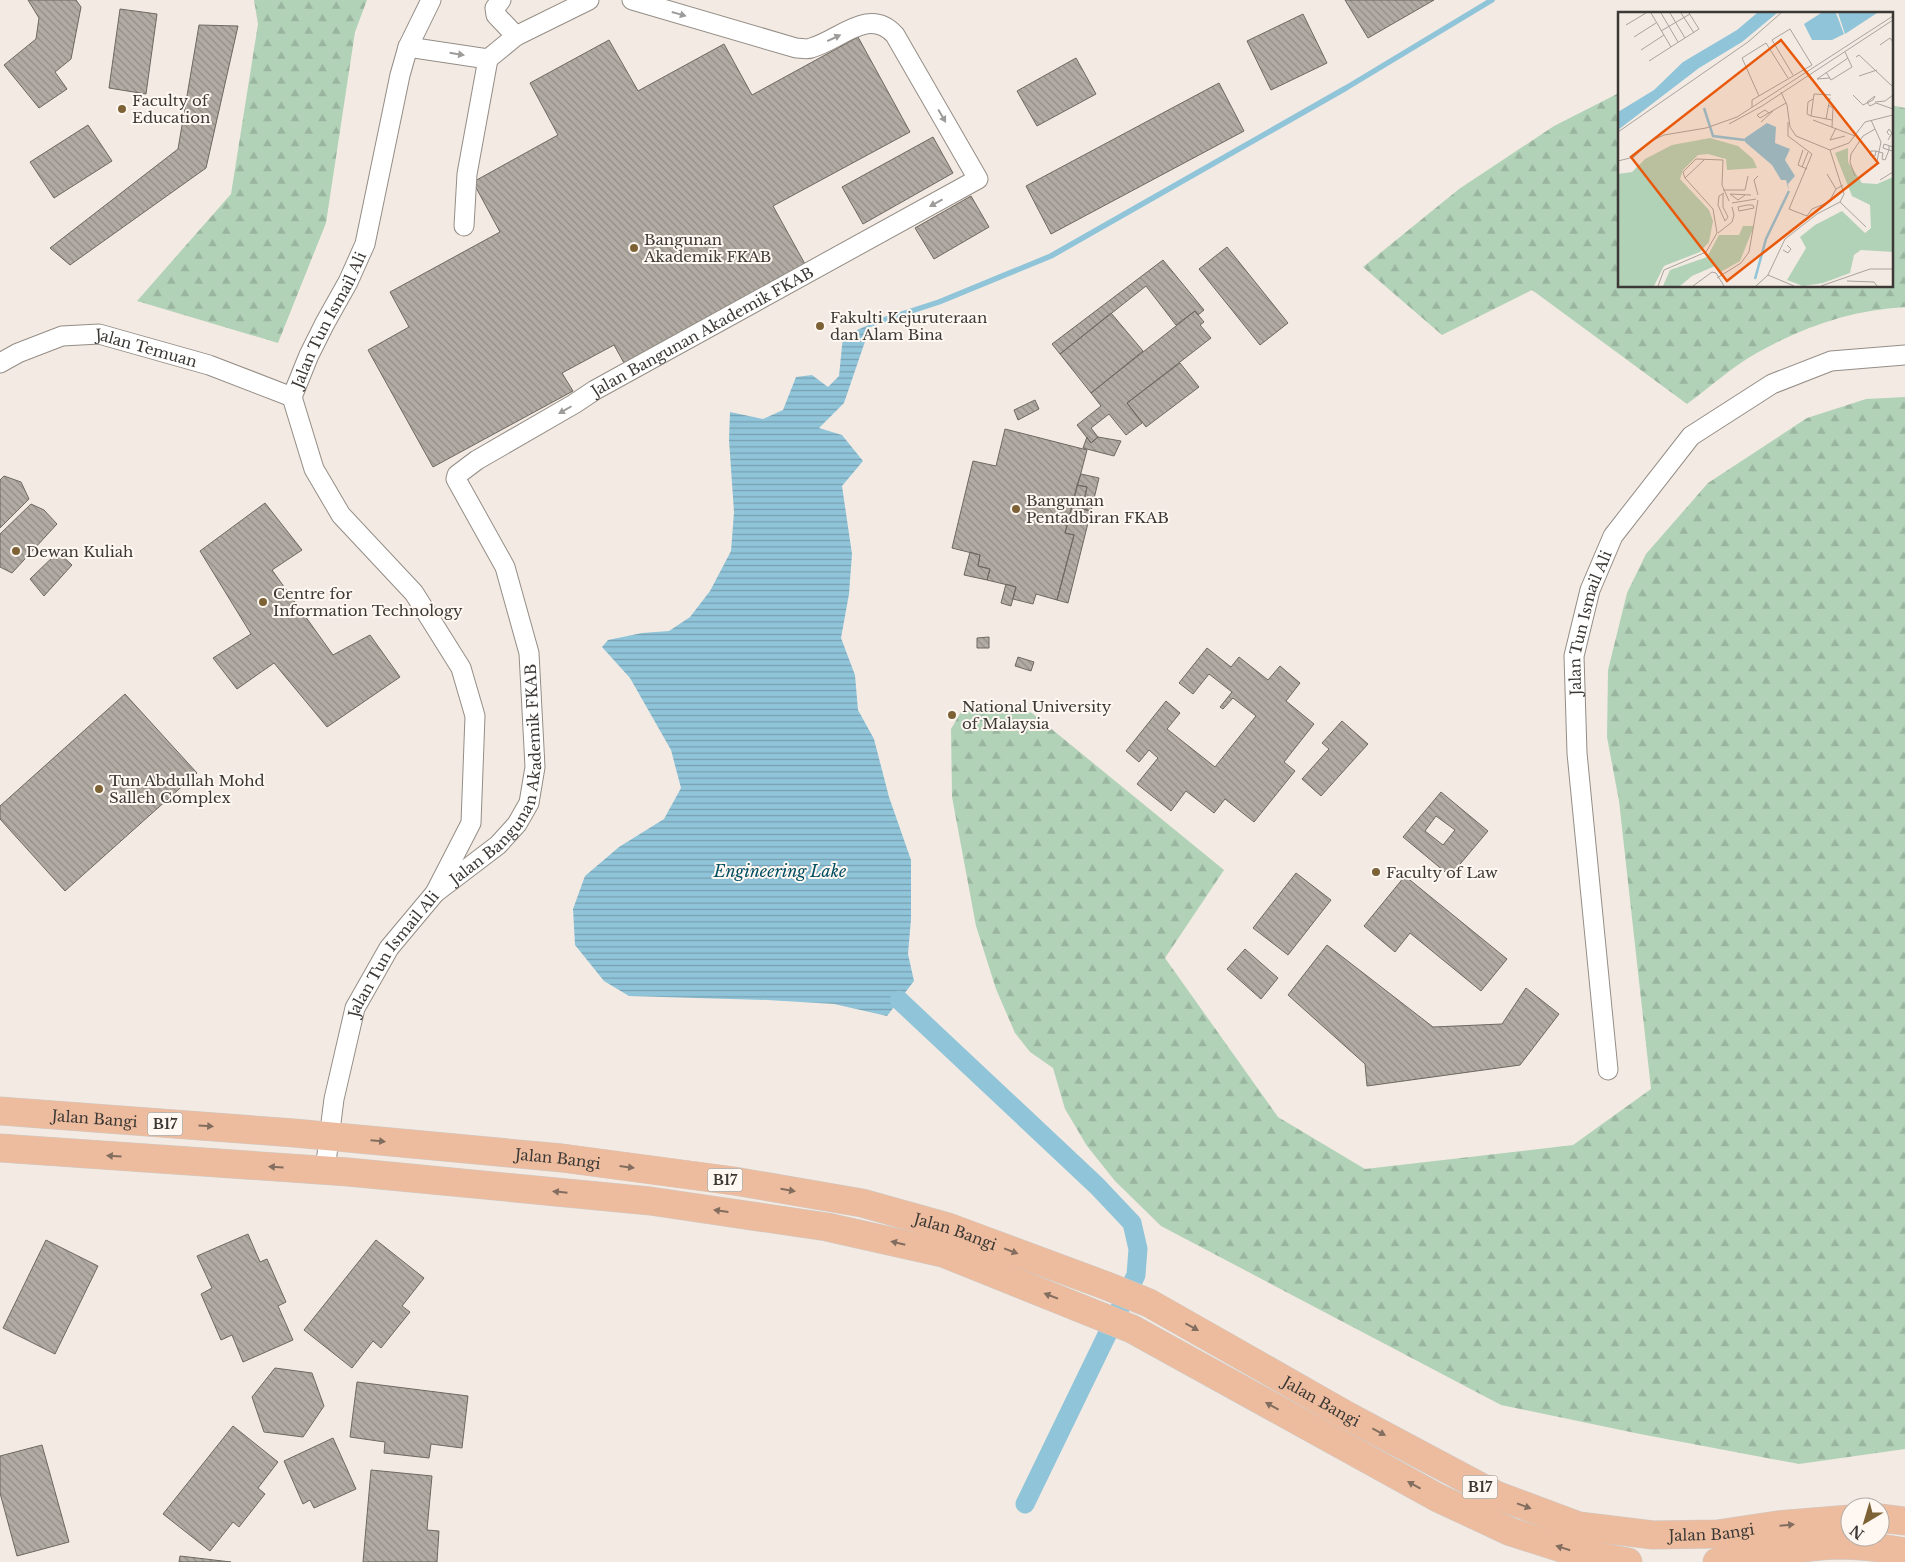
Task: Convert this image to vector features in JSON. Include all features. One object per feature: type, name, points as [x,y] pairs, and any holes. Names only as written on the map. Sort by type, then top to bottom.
[{"type":"main road","name":"Jalan Bangi","points":[[0,1111],[330,1136],[562,1158],[734,1181],[862,1203],[948,1227],[1107,1286],[1149,1304],[1346,1415],[1496,1495],[1579,1526],[1653,1534],[1717,1534],[1840,1520]]},
{"type":"main road","name":"Jalan Bangi","points":[[0,1148],[325,1170],[650,1201],[827,1227],[943,1253],[1132,1329],[1438,1498],[1511,1532],[1574,1552],[1628,1562]]},
{"type":"main road","points":[[1890,1519],[1905,1521]]},
{"type":"main road","name":"Jalan Bangi","points":[[1717,1562],[1793,1556],[1839,1545],[1876,1547],[1905,1552]]},
{"type":"street","name":"Jalan Tun Ismail Ali","points":[[325,1170],[340,1067],[355,1008],[389,948],[435,893],[471,823],[475,716],[461,668],[414,593],[341,515],[314,469],[292,397],[309,355],[348,282],[365,244],[400,75],[408,46],[431,0]]},
{"type":"street","points":[[501,0],[495,8],[496,15],[516,36]]},
{"type":"street","points":[[464,226],[467,174],[488,60],[516,36],[589,0]]},
{"type":"street","name":"Jalan Bangunan Akademik FKAB","points":[[435,893],[498,845],[517,824],[529,803],[534,767],[529,653],[505,567],[456,479],[457,475],[477,460],[574,404],[594,390],[978,179],[889,28],[868,22],[810,49],[796,48],[632,0]]},
{"type":"street","points":[[408,46],[488,60]]},
{"type":"street","name":"Jalan Temuan","points":[[0,363],[18,353],[62,336],[98,334],[209,365],[292,397]]},
{"type":"street","name":"Jalan Tun Ismail Ali","points":[[1608,1070],[1577,753],[1574,656],[1590,590],[1613,536],[1691,436],[1772,384],[1831,360],[1905,355]]},
{"type":"green space","points":[[254,0],[367,0],[355,32],[326,223],[278,343],[137,301],[231,194],[258,24]]},
{"type":"green space","points":[[1618,94],[1618,288],[1892,288],[1892,105],[1905,108],[1905,307],[1847,316],[1809,328],[1773,344],[1746,359],[1687,404],[1532,290],[1442,335],[1363,267],[1459,189],[1554,126]]},
{"type":"green space","points":[[1905,397],[1905,1449],[1799,1464],[1501,1405],[1161,1226],[1115,1181],[1087,1146],[1065,1109],[1053,1068],[1030,1052],[1015,1033],[996,989],[976,926],[952,797],[951,729],[962,710],[980,703],[1001,704],[1032,713],[1224,870],[1165,958],[1278,1117],[1365,1169],[1573,1145],[1651,1089],[1619,801],[1607,737],[1608,670],[1627,593],[1646,554],[1708,483],[1807,418],[1866,399]]},
{"type":"water","name":"Engineering Lake","points":[[871,324],[844,403],[819,428],[842,435],[863,461],[842,486],[852,554],[849,594],[841,638],[855,675],[858,710],[874,739],[889,797],[911,860],[911,919],[908,954],[914,981],[887,1016],[834,1004],[629,996],[604,981],[575,945],[573,909],[585,876],[619,847],[664,819],[681,788],[671,750],[630,678],[602,647],[608,640],[642,633],[669,631],[690,617],[710,591],[731,551],[734,512],[729,440],[730,412],[763,419],[783,410],[796,377],[812,375],[828,387],[839,376],[843,336]]},
{"type":"building","points":[[28,0],[76,0],[81,7],[71,59],[55,72],[67,89],[39,108],[4,65],[36,39],[39,18]]},
{"type":"building","points":[[1345,0],[1434,0],[1368,38]]},
{"type":"building","points":[[120,9],[157,14],[146,94],[109,88]]},
{"type":"building","points":[[1303,14],[1327,63],[1271,90],[1247,41]]},
{"type":"building","points":[[199,25],[238,26],[206,168],[70,265],[50,248],[178,149]]},
{"type":"building","name":"Bangunan Akademik FKAB","points":[[858,37],[910,132],[773,206],[805,264],[624,363],[614,345],[562,373],[573,391],[433,467],[368,350],[409,327],[390,292],[500,232],[473,182],[558,135],[530,83],[609,40],[638,91],[724,44],[752,95]]},
{"type":"building","points":[[1076,58],[1096,94],[1037,126],[1017,91]]},
{"type":"building","points":[[1219,83],[1244,131],[1051,234],[1026,186]]},
{"type":"building","points":[[88,125],[112,161],[54,198],[30,162]]},
{"type":"building","points":[[933,137],[953,173],[863,224],[842,187]]},
{"type":"building","points":[[971,196],[989,227],[934,259],[915,228]]},
{"type":"building","points":[[1227,247],[1288,323],[1260,345],[1199,269]]},
{"type":"building","points":[[1163,260],[1204,310],[1198,315],[1195,311],[1176,325],[1146,286],[1060,354],[1052,344]]},
{"type":"building","points":[[1195,311],[1204,322],[1200,325],[1211,338],[1127,403],[1142,423],[1126,435],[1109,414],[1091,428],[1098,437],[1091,443],[1077,425],[1101,406],[1091,393]]},
{"type":"building","points":[[1111,313],[1143,351],[1091,393],[1060,354]]},
{"type":"building","points":[[1180,363],[1199,387],[1146,427],[1127,403]]},
{"type":"building","points":[[1035,400],[1039,409],[1018,420],[1014,410]]},
{"type":"building","name":"Bangunan Pentadbiran FKAB","points":[[1005,429],[1087,450],[1065,533],[1074,535],[1057,600],[1036,594],[1033,604],[1013,599],[1016,587],[987,580],[990,569],[978,566],[980,555],[952,548],[973,461],[996,466]]},
{"type":"building","points":[[1087,437],[1091,443],[1098,437],[1121,441],[1114,456],[1083,448]]},
{"type":"building","points":[[1081,474],[1099,478],[1091,511],[1082,509],[1087,487],[1077,485]]},
{"type":"building","name":"Dewan Kuliah","points":[[4,476],[21,482],[29,499],[0,528],[0,480]]},
{"type":"building","points":[[1077,485],[1087,487],[1082,509],[1091,511],[1068,603],[1057,600],[1074,535],[1065,533]]},
{"type":"building","name":"Centre for Information Technology","points":[[265,503],[302,550],[272,570],[333,655],[370,635],[400,677],[327,727],[274,663],[237,689],[213,658],[251,634],[200,551]]},
{"type":"building","name":"Dewan Kuliah","points":[[31,504],[44,510],[57,524],[12,573],[0,567],[0,534]]},
{"type":"building","points":[[58,552],[72,565],[44,596],[30,579]]},
{"type":"building","points":[[970,552],[980,555],[978,566],[990,569],[987,580],[964,575]]},
{"type":"building","points":[[1006,584],[1016,587],[1011,606],[1001,603]]},
{"type":"building","points":[[989,637],[989,648],[977,648],[977,638]]},
{"type":"building","points":[[1207,648],[1231,667],[1239,657],[1268,680],[1280,666],[1300,683],[1286,701],[1314,724],[1284,762],[1295,771],[1254,822],[1225,799],[1214,813],[1186,791],[1171,811],[1137,784],[1158,758],[1149,750],[1139,762],[1126,751],[1166,701],[1180,713],[1167,729],[1215,767],[1256,716],[1233,698],[1223,709],[1220,707],[1232,692],[1209,674],[1193,694],[1179,683]]},
{"type":"building","points":[[1018,657],[1034,662],[1031,671],[1015,666]]},
{"type":"building","name":"Tun Abdullah Mohd Salleh Complex","points":[[125,694],[197,773],[65,891],[0,819],[0,806]]},
{"type":"building","points":[[1342,721],[1368,744],[1321,796],[1302,779],[1329,749],[1322,743]]},
{"type":"building","points":[[1441,792],[1488,831],[1450,876],[1403,837]],"holes":[[[1436,816],[1455,830],[1443,845],[1425,831]]]},
{"type":"building","points":[[1296,873],[1331,900],[1288,955],[1253,928]]},
{"type":"building","points":[[1405,876],[1507,959],[1481,991],[1410,933],[1395,952],[1364,926]]},
{"type":"building","points":[[1327,945],[1433,1027],[1502,1024],[1526,988],[1559,1014],[1520,1065],[1367,1086],[1365,1064],[1288,995]]},
{"type":"building","points":[[1245,949],[1278,978],[1261,999],[1227,969]]},
{"type":"building","points":[[248,1234],[260,1262],[267,1259],[286,1302],[278,1306],[293,1340],[243,1362],[232,1335],[221,1340],[201,1294],[212,1288],[197,1256]]},
{"type":"building","points":[[46,1240],[98,1266],[55,1354],[3,1328]]},
{"type":"building","points":[[376,1240],[424,1278],[402,1306],[410,1312],[381,1348],[373,1341],[352,1368],[304,1330]]},
{"type":"building","points":[[275,1368],[312,1373],[324,1406],[303,1437],[264,1432],[252,1397]]},
{"type":"building","points":[[357,1382],[468,1396],[462,1448],[431,1444],[429,1458],[384,1453],[385,1442],[350,1437]]},
{"type":"building","points":[[233,1426],[278,1462],[258,1488],[265,1494],[239,1527],[233,1522],[210,1551],[163,1514]]},
{"type":"building","points":[[333,1438],[356,1489],[314,1508],[310,1500],[303,1504],[284,1461]]},
{"type":"building","points":[[42,1445],[69,1542],[17,1556],[0,1493],[0,1456]]},
{"type":"building","points":[[371,1470],[432,1476],[427,1530],[439,1531],[437,1562],[363,1562]]},
{"type":"building","points":[[180,1556],[231,1562],[179,1562]]},
{"type":"waterway","points":[[871,324],[939,302],[1051,256],[1346,88],[1492,0]]},
{"type":"waterway","points":[[899,1000],[1097,1186],[1132,1223],[1138,1249],[1136,1275],[1025,1504]]},
{"type":"place","name":"Faculty of Education","points":[[122,109]]},
{"type":"place","name":"Bangunan Akademik FKAB","points":[[634,248]]},
{"type":"place","name":"Fakulti Kejuruteraan dan Alam Bina","points":[[820,326]]},
{"type":"place","name":"Bangunan Pentadbiran FKAB","points":[[1016,509]]},
{"type":"place","name":"Dewan Kuliah","points":[[16,551]]},
{"type":"place","name":"Centre for Information Technology","points":[[263,602]]},
{"type":"place","name":"National University of Malaysia","points":[[952,715]]},
{"type":"place","name":"Tun Abdullah Mohd Salleh Complex","points":[[99,789]]},
{"type":"place","name":"Faculty of Law","points":[[1376,872]]}]
